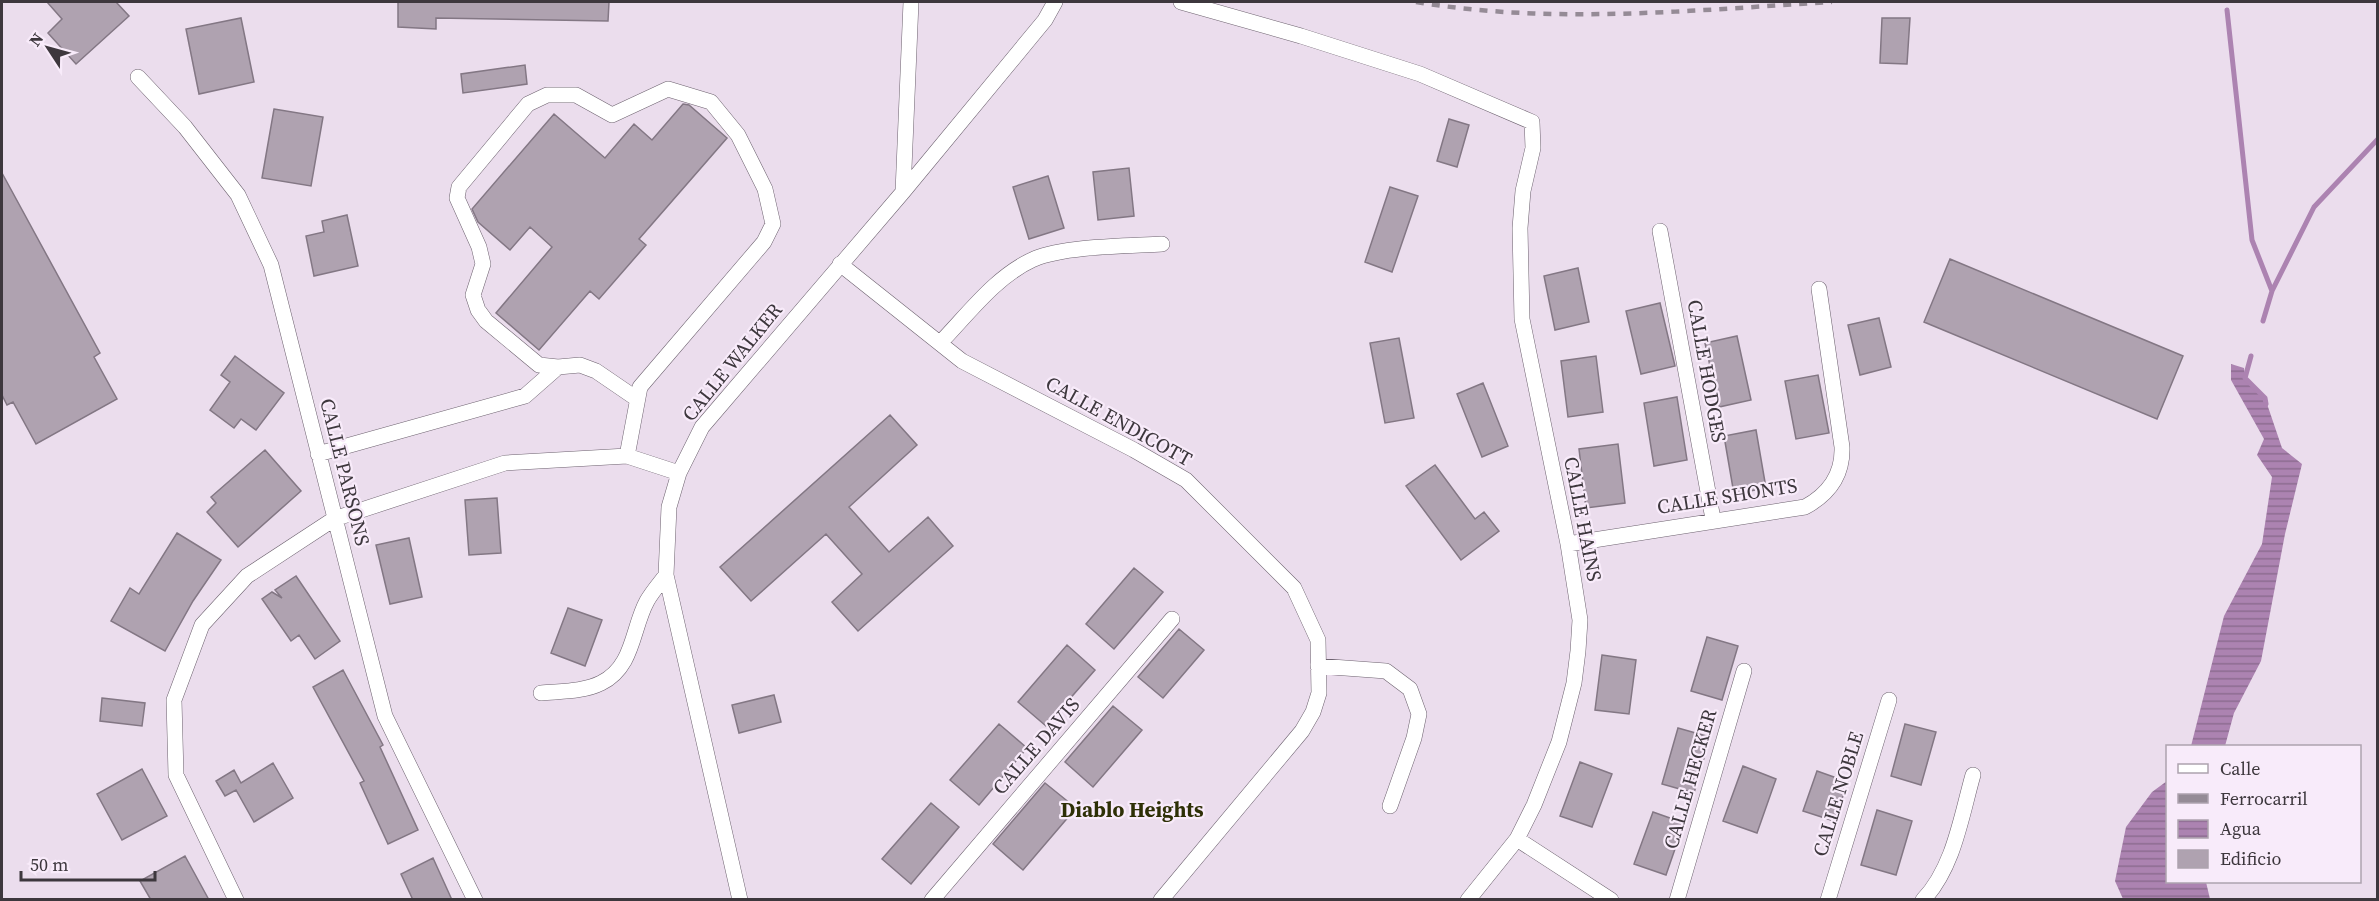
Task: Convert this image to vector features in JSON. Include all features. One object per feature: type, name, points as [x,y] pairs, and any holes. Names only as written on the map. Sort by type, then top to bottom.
[{"type":"street","points":[[903,192],[910,2]]},
{"type":"street","name":"CALLE WALKER","points":[[740,900],[666,575],[669,507],[679,473],[702,427],[903,192],[1045,20],[1055,2]]},
{"type":"street","name":"CALLE HAINS","points":[[1180,2],[1301,36],[1420,74],[1532,122],[1533,148],[1523,191],[1520,228],[1522,319],[1568,544],[1580,620],[1574,684],[1556,752],[1517,839],[1468,900]]},
{"type":"street","name":"CALLE PARSONS","points":[[138,77],[185,128],[238,195],[271,265],[385,716],[475,900]]},
{"type":"street","points":[[627,456],[640,387],[764,242],[773,224],[765,189],[738,135],[711,102],[668,89],[612,115],[576,95],[547,95],[528,104],[459,187],[457,198],[479,247],[483,264],[473,295],[478,310],[486,321],[539,365],[558,367],[580,365],[596,371],[637,399]]},
{"type":"street","name":"CALLE HODGES","points":[[1660,231],[1713,519]]},
{"type":"street","points":[[941,342],[996,285],[1035,259],[1099,248],[1162,244]]},
{"type":"street","name":"CALLE ENDICOTT","points":[[840,264],[941,342],[962,361],[1134,450],[1186,480],[1294,588],[1318,640],[1318,693],[1313,712],[1302,731],[1161,900]]},
{"type":"street","name":"CALLE SHONTS","points":[[1568,544],[1713,519],[1805,507],[1820,499],[1835,481],[1843,459],[1820,289]]},
{"type":"street","points":[[318,454],[525,396],[558,367]]},
{"type":"street","points":[[236,900],[176,776],[174,700],[202,626],[247,576],[334,519],[506,463],[627,456],[679,473]]},
{"type":"street","points":[[541,693],[589,688],[602,683],[611,676],[630,650],[647,602],[666,575]]},
{"type":"street","name":"CALLE DAVIS","points":[[932,900],[1172,619]]},
{"type":"street","points":[[1318,666],[1386,671],[1410,689],[1419,714],[1414,738],[1390,806]]},
{"type":"street","name":"CALLE HECKER","points":[[1677,900],[1744,671]]},
{"type":"street","name":"CALLE NOBLE","points":[[1828,900],[1889,700]]},
{"type":"street","points":[[1923,900],[1946,865],[1973,775]]},
{"type":"street","points":[[1517,839],[1611,900]]},
{"type":"water","points":[[2231,364],[2244,368],[2245,378],[2265,398],[2282,448],[2302,464],[2285,534],[2261,661],[2234,713],[2225,745],[2191,745],[2224,616],[2262,544],[2272,477],[2257,455],[2264,439],[2231,380]]},
{"type":"water","points":[[2166,782],[2166,883],[2206,883],[2210,899],[2123,899],[2115,881],[2126,827],[2152,792]]},
{"type":"building","points":[[47,2],[116,2],[129,16],[76,64],[48,33],[62,19]]},
{"type":"building","points":[[398,2],[609,2],[608,21],[436,18],[436,29],[398,27]]},
{"type":"building","points":[[241,18],[254,82],[199,94],[186,29]]},
{"type":"building","points":[[1882,18],[1910,18],[1907,64],[1880,63]]},
{"type":"building","points":[[525,65],[527,84],[463,93],[461,74]]},
{"type":"building","points":[[683,104],[689,105],[727,138],[639,239],[646,245],[599,299],[590,291],[539,350],[496,313],[552,247],[530,227],[510,250],[478,222],[472,209],[554,114],[605,158],[634,124],[652,140]]},
{"type":"building","points":[[274,109],[323,117],[311,186],[262,178]]},
{"type":"building","points":[[1449,119],[1469,125],[1457,167],[1437,161]]},
{"type":"building","points":[[1129,168],[1134,216],[1098,220],[1093,172]]},
{"type":"building","points":[[2,173],[100,353],[94,357],[117,399],[36,444],[13,402],[7,405],[2,395]]},
{"type":"building","points":[[1048,176],[1064,228],[1029,239],[1013,187]]},
{"type":"building","points":[[1390,187],[1418,196],[1392,272],[1365,262]]},
{"type":"building","points":[[347,215],[358,266],[314,276],[306,236],[324,232],[322,221]]},
{"type":"building","points":[[1950,259],[2183,356],[2157,419],[1924,322]]},
{"type":"building","points":[[1578,268],[1589,322],[1555,330],[1544,276]]},
{"type":"building","points":[[1660,303],[1675,366],[1641,374],[1626,311]]},
{"type":"building","points":[[1879,318],[1891,367],[1860,375],[1848,325]]},
{"type":"building","points":[[1737,336],[1751,400],[1719,407],[1705,343]]},
{"type":"building","points":[[1399,338],[1414,418],[1385,423],[1370,343]]},
{"type":"building","points":[[235,356],[284,393],[256,430],[241,419],[234,428],[210,410],[230,382],[221,375]]},
{"type":"building","points":[[1596,356],[1603,412],[1568,417],[1561,361]]},
{"type":"building","points":[[1818,375],[1829,433],[1796,439],[1785,381]]},
{"type":"building","points":[[1483,383],[1508,446],[1482,457],[1457,394]]},
{"type":"building","points":[[1677,397],[1687,460],[1654,466],[1644,403]]},
{"type":"building","points":[[890,415],[917,445],[849,507],[889,552],[928,517],[953,546],[858,631],[832,602],[862,574],[826,534],[751,601],[720,567]]},
{"type":"building","points":[[1756,430],[1766,488],[1734,494],[1724,436]]},
{"type":"building","points":[[1618,444],[1625,503],[1586,508],[1579,449]]},
{"type":"building","points":[[265,450],[301,491],[238,547],[207,512],[216,503],[211,497]]},
{"type":"building","points":[[1435,465],[1475,519],[1484,512],[1499,531],[1461,560],[1406,486]]},
{"type":"building","points":[[497,498],[501,553],[469,555],[465,500]]},
{"type":"building","points":[[177,533],[221,560],[193,601],[165,651],[111,621],[130,588],[139,594]]},
{"type":"building","points":[[409,538],[422,597],[390,604],[376,545]]},
{"type":"building","points":[[1134,568],[1163,592],[1114,649],[1086,624]]},
{"type":"building","points":[[296,576],[340,641],[315,659],[299,635],[291,641],[262,599],[272,592],[282,598],[275,590]]},
{"type":"building","points":[[568,608],[602,620],[585,666],[551,653]]},
{"type":"building","points":[[1179,629],[1204,650],[1163,698],[1138,677]]},
{"type":"building","points":[[1707,637],[1738,646],[1722,700],[1691,691]]},
{"type":"building","points":[[1067,645],[1095,670],[1046,726],[1018,702]]},
{"type":"building","points":[[1602,655],[1636,660],[1629,714],[1595,710]]},
{"type":"building","points":[[343,670],[383,745],[380,747],[418,830],[388,844],[360,783],[364,781],[313,687]]},
{"type":"building","points":[[774,695],[781,722],[739,733],[732,705]]},
{"type":"building","points":[[102,698],[145,703],[142,726],[100,721]]},
{"type":"building","points":[[1113,706],[1142,730],[1093,787],[1065,762]]},
{"type":"building","points":[[999,724],[1027,748],[979,805],[950,780]]},
{"type":"building","points":[[1905,724],[1936,732],[1921,785],[1891,776]]},
{"type":"building","points":[[1678,728],[1710,737],[1694,793],[1662,784]]},
{"type":"building","points":[[1580,762],[1612,774],[1592,827],[1560,816]]},
{"type":"building","points":[[273,763],[293,798],[254,822],[236,790],[225,796],[216,781],[234,770],[241,783]]},
{"type":"building","points":[[1743,766],[1776,779],[1757,833],[1723,821]]},
{"type":"building","points":[[142,769],[167,816],[122,840],[97,794]]},
{"type":"building","points":[[1817,771],[1848,782],[1834,821],[1803,811]]},
{"type":"building","points":[[1045,783],[1076,808],[1023,870],[993,844]]},
{"type":"building","points":[[931,803],[959,827],[911,884],[882,859]]},
{"type":"building","points":[[1877,810],[1912,821],[1896,875],[1861,865]]},
{"type":"building","points":[[1653,812],[1684,823],[1666,875],[1634,864]]},
{"type":"building","points":[[185,856],[209,900],[151,900],[140,881]]},
{"type":"building","points":[[433,858],[452,900],[413,900],[401,874]]},
{"type":"waterway","points":[[2227,10],[2252,240],[2272,291]]},
{"type":"waterway","points":[[2263,321],[2272,291],[2314,207],[2378,139]]},
{"type":"waterway","points":[[2251,356],[2245,378],[2265,398],[2266,404]]},
{"type":"railway","points":[[1416,2],[1468,9],[1572,14],[1676,12],[1832,2]]},
{"type":"district","name":"Diablo Heights","points":[[1132,809]]}]
